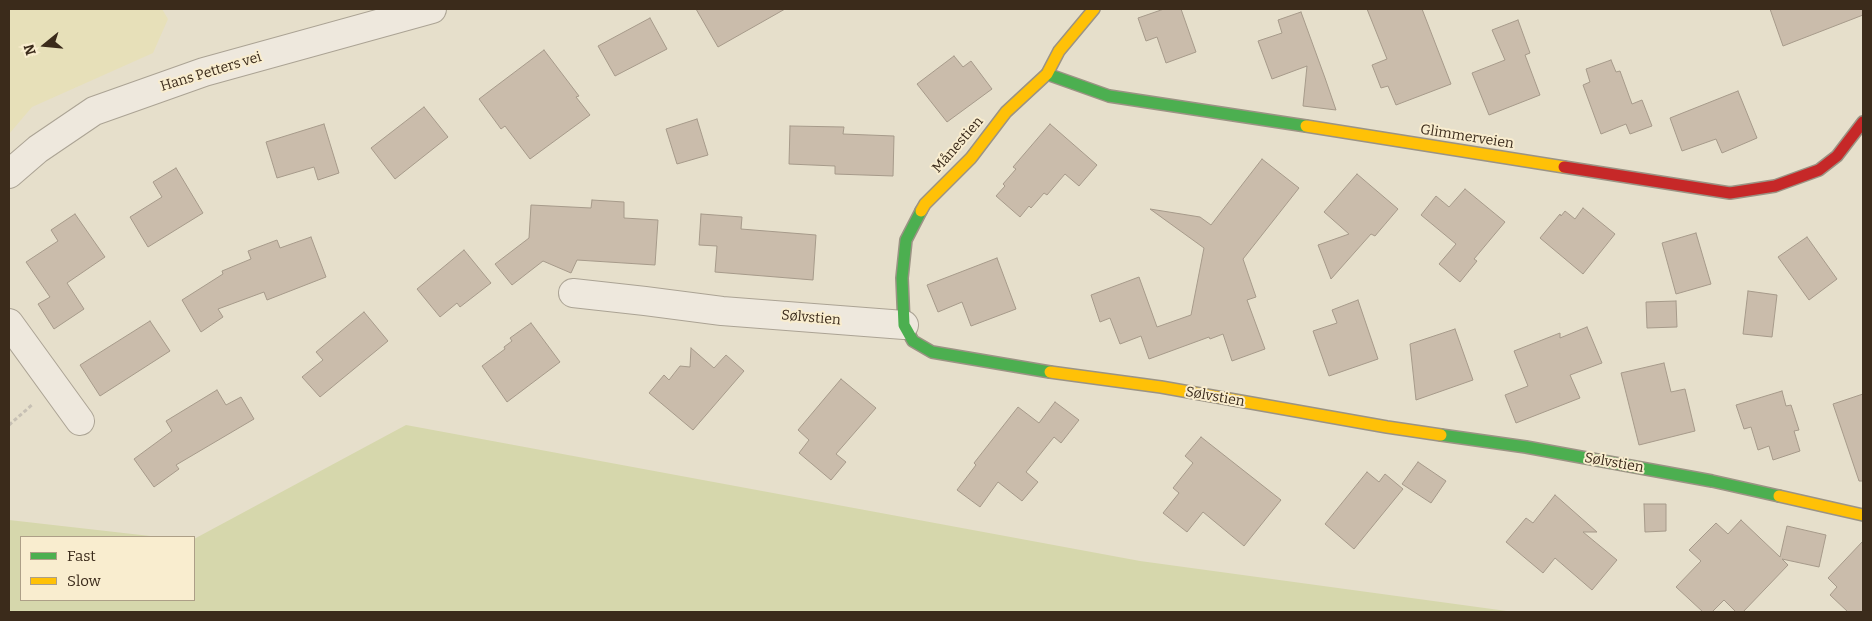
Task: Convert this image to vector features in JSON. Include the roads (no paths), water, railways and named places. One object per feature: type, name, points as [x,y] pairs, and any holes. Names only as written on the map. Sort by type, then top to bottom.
[{"type":"street","name":"Hans Petters vei","points":[[9,174],[38,149],[94,111],[204,72],[432,9]]},
{"type":"street","name":"Månestien","points":[[904,325],[902,278],[906,240],[925,204],[971,158],[1006,112],[1047,74],[1059,51],[1094,9]]},
{"type":"street","name":"Glimmerveien","points":[[1047,74],[1109,96],[1248,116],[1730,193],[1775,186],[1819,170],[1837,156],[1863,122]]},
{"type":"street","name":"Sølvstien","points":[[573,293],[645,300],[722,311],[904,325],[913,342],[932,352],[1068,375],[1161,387],[1406,430],[1526,447],[1712,481],[1863,515]]},
{"type":"street","points":[[9,322],[80,421]]}]
